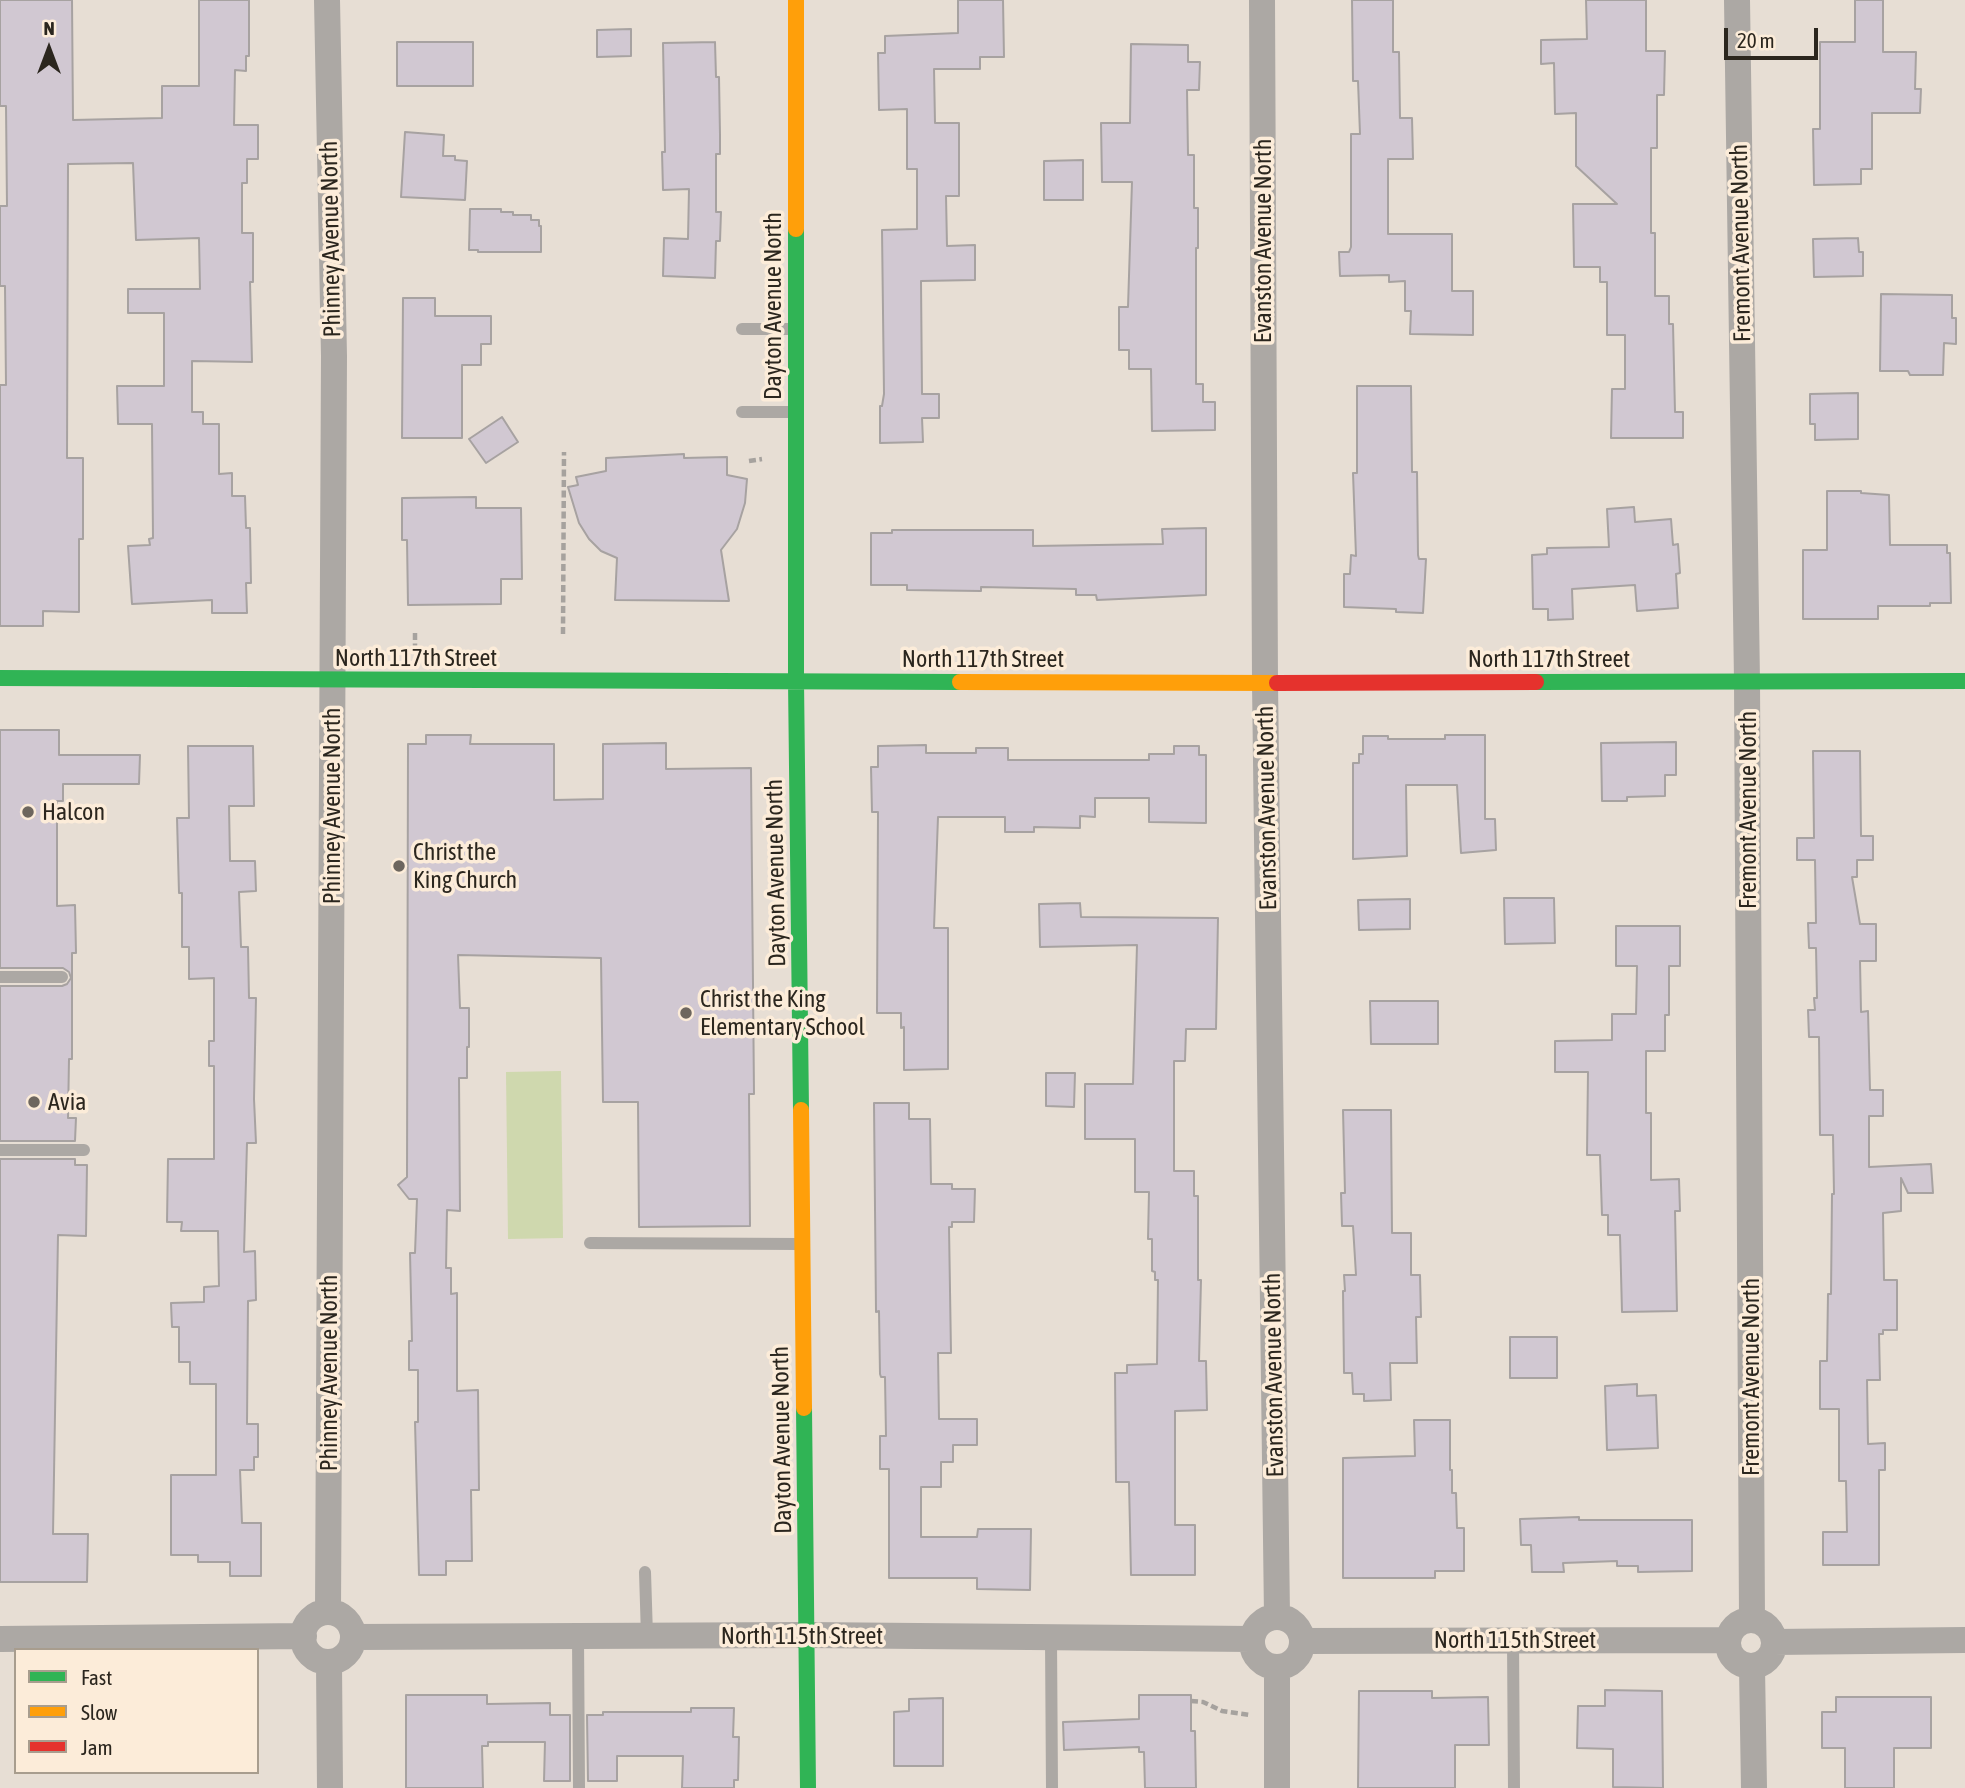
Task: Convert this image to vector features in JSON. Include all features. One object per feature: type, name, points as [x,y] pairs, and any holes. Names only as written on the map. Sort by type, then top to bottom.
[{"type":"street","name":"Phinney Avenue North","points":[[327,0],[334,356],[328,1612]]},
{"type":"street","name":"Dayton Avenue North","points":[[796,0],[796,681],[808,1788]]},
{"type":"street","name":"Evanston Avenue North","points":[[1262,0],[1265,683],[1277,1616]]},
{"type":"street","name":"Fremont Avenue North","points":[[1737,0],[1747,681],[1752,1620]]},
{"type":"street","name":"North 117th Street","points":[[0,678],[1265,683],[1965,681]]},
{"type":"street","points":[[328,1612],[348,1621],[354,1637],[348,1653],[329,1662],[312,1656],[306,1649],[304,1636],[311,1619],[328,1612]]},
{"type":"street","points":[[1277,1616],[1293,1621],[1302,1641],[1301,1651],[1296,1658],[1290,1664],[1277,1667],[1265,1665],[1258,1659],[1251,1639],[1261,1621],[1277,1616]]},
{"type":"street","points":[[1752,1620],[1766,1625],[1771,1631],[1774,1643],[1769,1659],[1752,1667],[1740,1665],[1734,1659],[1728,1640],[1737,1625],[1752,1620]]},
{"type":"street","name":"North 115th Street","points":[[354,1637],[807,1634],[1051,1639],[1251,1639]]},
{"type":"street","points":[[0,1639],[304,1636]]},
{"type":"street","name":"North 115th Street","points":[[1302,1641],[1728,1640]]},
{"type":"street","points":[[1774,1643],[1965,1640]]},
{"type":"street","points":[[329,1662],[330,1788]]},
{"type":"street","points":[[1276,1788],[1277,1667]]},
{"type":"street","points":[[1752,1667],[1754,1788]]},
{"type":"lane","points":[[743,329],[796,329]]},
{"type":"lane","points":[[743,412],[796,412]]},
{"type":"lane","points":[[0,977],[62,977]]},
{"type":"lane","points":[[0,1150],[84,1150]]},
{"type":"lane","points":[[590,1243],[803,1244]]},
{"type":"lane","points":[[645,1572],[647,1636]]},
{"type":"lane","points":[[578,1636],[579,1788]]},
{"type":"lane","points":[[1051,1639],[1052,1788]]},
{"type":"lane","points":[[1513,1640],[1514,1788]]},
{"type":"path","points":[[563,634],[564,452]]},
{"type":"path","points":[[749,461],[766,459]]},
{"type":"path","points":[[1191,1701],[1203,1702],[1239,1715],[1276,1716]]},
{"type":"green space","points":[[561,1071],[563,1238],[508,1239],[506,1072]]},
{"type":"building","points":[[0,0],[72,0],[73,120],[162,118],[162,86],[199,86],[199,0],[249,0],[249,56],[246,56],[246,71],[235,70],[234,125],[258,125],[258,159],[247,159],[247,183],[242,183],[242,233],[253,233],[253,282],[250,282],[252,362],[192,361],[192,412],[203,412],[203,424],[219,424],[219,474],[232,473],[232,496],[245,496],[246,528],[250,528],[251,583],[246,583],[247,613],[212,613],[212,600],[132,604],[128,546],[150,545],[149,539],[153,538],[152,424],[118,424],[117,386],[164,386],[164,313],[128,313],[128,289],[200,289],[199,238],[136,240],[133,163],[68,164],[67,458],[83,458],[83,539],[79,539],[79,612],[43,611],[43,626],[0,626],[0,385],[6,385],[5,286],[0,286],[0,206],[7,206],[6,106],[0,106]]},
{"type":"building","points":[[958,0],[1003,0],[1004,57],[980,57],[980,69],[934,69],[935,123],[959,123],[959,196],[946,196],[947,246],[975,245],[975,280],[921,281],[922,394],[939,394],[939,418],[922,418],[923,442],[880,443],[880,406],[884,394],[882,230],[917,229],[917,169],[907,169],[907,109],[879,110],[878,53],[885,53],[885,36],[958,33]]},
{"type":"building","points":[[1352,0],[1393,0],[1393,52],[1399,52],[1400,118],[1412,118],[1413,159],[1388,159],[1388,234],[1452,234],[1452,291],[1473,291],[1473,335],[1410,334],[1411,311],[1405,311],[1405,281],[1389,282],[1389,275],[1340,276],[1339,252],[1349,252],[1351,247],[1351,134],[1360,134],[1358,81],[1353,81]]},
{"type":"building","points":[[1586,0],[1646,0],[1646,51],[1665,51],[1664,95],[1657,95],[1657,148],[1651,148],[1651,233],[1655,233],[1655,296],[1669,296],[1669,324],[1673,324],[1675,412],[1683,412],[1683,438],[1611,438],[1612,389],[1625,389],[1625,335],[1607,335],[1607,282],[1600,282],[1600,267],[1574,267],[1573,204],[1617,204],[1576,166],[1576,113],[1555,114],[1554,63],[1541,64],[1541,40],[1587,39]]},
{"type":"building","points":[[1855,0],[1883,0],[1883,52],[1916,52],[1915,89],[1921,89],[1920,113],[1872,113],[1872,169],[1861,169],[1861,184],[1814,185],[1813,129],[1820,129],[1820,42],[1855,42]]},
{"type":"building","points":[[631,29],[631,56],[597,57],[597,30]]},
{"type":"building","points":[[397,42],[473,42],[473,86],[397,86]]},
{"type":"building","points":[[715,42],[716,77],[719,77],[720,135],[720,154],[716,154],[716,212],[721,212],[720,241],[716,241],[715,278],[663,276],[664,238],[688,239],[689,189],[663,190],[663,43]]},
{"type":"building","points":[[1131,44],[1188,45],[1188,62],[1200,62],[1199,90],[1187,90],[1188,155],[1194,155],[1194,208],[1198,208],[1196,384],[1203,384],[1203,402],[1215,402],[1215,430],[1152,431],[1151,369],[1129,369],[1129,350],[1119,350],[1119,307],[1128,307],[1132,182],[1102,182],[1101,123],[1130,123]]},
{"type":"building","points":[[405,132],[444,135],[443,156],[455,156],[455,160],[467,161],[465,200],[401,197]]},
{"type":"building","points":[[1083,160],[1083,200],[1044,200],[1044,161]]},
{"type":"building","points":[[470,209],[501,209],[501,212],[513,212],[513,215],[531,215],[531,220],[539,220],[541,226],[541,252],[469,250]]},
{"type":"building","points":[[1858,238],[1859,252],[1863,252],[1863,276],[1814,277],[1813,239]]},
{"type":"building","points":[[1881,294],[1952,295],[1952,318],[1956,318],[1956,344],[1944,343],[1943,375],[1880,371]]},
{"type":"building","points":[[403,298],[435,298],[435,316],[491,316],[491,344],[481,344],[481,365],[462,365],[462,438],[402,438]]},
{"type":"building","points":[[1357,386],[1411,386],[1412,472],[1417,472],[1418,555],[1419,559],[1426,559],[1423,613],[1344,607],[1344,574],[1350,574],[1351,555],[1356,556],[1353,473],[1357,473]]},
{"type":"building","points":[[1858,393],[1858,439],[1815,440],[1815,424],[1810,424],[1810,394]]},
{"type":"building","points":[[502,417],[518,442],[486,463],[469,439]]},
{"type":"building","points":[[684,454],[684,458],[727,457],[727,475],[747,479],[745,503],[737,529],[721,550],[729,601],[615,600],[617,558],[601,551],[589,539],[579,523],[568,487],[578,485],[576,477],[606,471],[606,458]]},
{"type":"building","points":[[1827,491],[1861,491],[1889,495],[1890,545],[1947,545],[1947,553],[1950,553],[1951,603],[1930,603],[1930,606],[1878,606],[1878,619],[1803,619],[1803,550],[1827,550]]},
{"type":"building","points":[[476,497],[476,508],[521,508],[522,579],[501,579],[501,604],[408,605],[407,540],[402,540],[402,498]]},
{"type":"building","points":[[1634,507],[1635,522],[1671,519],[1673,545],[1678,544],[1678,608],[1637,611],[1635,585],[1572,589],[1573,619],[1548,620],[1548,609],[1533,609],[1532,555],[1547,554],[1547,548],[1609,547],[1607,509]]},
{"type":"building","points":[[1206,528],[1206,595],[1097,600],[1096,595],[1076,595],[1076,589],[981,587],[981,591],[907,590],[907,585],[871,585],[871,533],[892,533],[892,530],[1033,530],[1033,546],[1163,544],[1162,529]]},
{"type":"building","points":[[0,730],[59,730],[59,755],[140,755],[139,784],[63,784],[63,801],[57,801],[57,906],[75,905],[76,953],[72,953],[72,1059],[69,1059],[68,1118],[76,1118],[75,1141],[0,1141],[0,986],[62,986],[71,978],[69,972],[63,968],[0,968]]},
{"type":"building","points":[[426,735],[471,735],[470,744],[554,744],[554,800],[603,799],[603,744],[666,743],[666,769],[751,768],[754,1094],[749,1094],[750,1226],[639,1227],[638,1102],[603,1102],[601,958],[458,955],[460,1008],[469,1008],[469,1047],[467,1078],[459,1078],[460,1211],[447,1210],[446,1268],[451,1268],[451,1294],[457,1293],[457,1391],[478,1390],[479,1490],[471,1490],[472,1561],[446,1561],[446,1575],[419,1575],[415,1422],[418,1422],[418,1370],[409,1370],[409,1341],[412,1341],[410,1253],[415,1253],[417,1199],[409,1199],[398,1185],[407,1177],[408,744],[426,744]]},
{"type":"building","points":[[1445,735],[1485,735],[1485,819],[1495,819],[1496,850],[1461,853],[1457,785],[1406,785],[1407,856],[1353,859],[1353,763],[1359,763],[1359,754],[1363,754],[1363,736],[1445,739]]},
{"type":"building","points":[[1676,742],[1676,775],[1665,775],[1665,796],[1602,801],[1601,743]]},
{"type":"building","points":[[926,745],[926,753],[976,753],[976,748],[1008,748],[1008,760],[1149,760],[1149,754],[1174,754],[1174,746],[1199,746],[1199,755],[1206,755],[1206,823],[1149,822],[1149,798],[1095,798],[1095,817],[1080,816],[1080,828],[1034,827],[1034,832],[1005,832],[1005,817],[938,817],[934,928],[948,928],[948,1069],[904,1070],[904,1027],[901,1028],[901,1013],[877,1013],[878,812],[872,812],[871,767],[878,767],[878,746]]},
{"type":"building","points":[[188,746],[253,746],[254,806],[229,806],[230,861],[255,861],[256,891],[239,892],[241,947],[248,947],[249,998],[256,998],[256,1143],[247,1143],[244,1252],[255,1251],[256,1300],[248,1301],[247,1424],[258,1424],[258,1457],[254,1457],[254,1470],[240,1470],[242,1523],[261,1523],[261,1576],[230,1576],[230,1562],[198,1562],[198,1555],[171,1555],[171,1475],[216,1475],[216,1384],[190,1384],[190,1362],[179,1362],[179,1327],[172,1327],[171,1303],[204,1302],[204,1287],[219,1286],[218,1231],[181,1231],[182,1222],[167,1222],[168,1159],[214,1159],[214,1066],[209,1066],[209,1041],[214,1041],[214,978],[189,979],[189,947],[182,947],[177,818],[189,818]]},
{"type":"building","points":[[1813,751],[1860,751],[1861,836],[1873,836],[1873,860],[1857,860],[1857,877],[1852,877],[1860,924],[1876,924],[1876,961],[1860,961],[1861,1012],[1868,1011],[1870,1090],[1883,1090],[1883,1116],[1869,1116],[1869,1167],[1931,1164],[1933,1193],[1908,1193],[1901,1178],[1901,1211],[1883,1213],[1884,1280],[1897,1280],[1897,1330],[1883,1330],[1883,1334],[1879,1334],[1880,1380],[1867,1380],[1868,1444],[1885,1443],[1885,1470],[1879,1470],[1879,1565],[1823,1565],[1823,1532],[1847,1532],[1846,1481],[1839,1481],[1839,1409],[1820,1409],[1820,1361],[1827,1361],[1828,1294],[1831,1294],[1833,1135],[1820,1135],[1819,1037],[1809,1037],[1808,1010],[1815,1010],[1814,998],[1817,998],[1816,948],[1809,948],[1808,923],[1816,923],[1815,860],[1797,860],[1797,838],[1814,838]]},
{"type":"building","points":[[1504,898],[1554,898],[1555,943],[1505,944]]},
{"type":"building","points":[[1410,899],[1410,929],[1359,930],[1358,900]]},
{"type":"building","points":[[1080,903],[1081,917],[1218,918],[1216,1029],[1186,1029],[1185,1061],[1174,1061],[1174,1171],[1194,1171],[1194,1196],[1198,1196],[1198,1280],[1201,1280],[1199,1361],[1206,1361],[1207,1410],[1175,1411],[1175,1525],[1195,1525],[1195,1575],[1131,1575],[1129,1482],[1116,1482],[1115,1373],[1127,1373],[1127,1365],[1157,1364],[1158,1280],[1155,1280],[1155,1272],[1152,1271],[1152,1239],[1148,1239],[1149,1192],[1135,1192],[1135,1139],[1085,1139],[1085,1084],[1133,1084],[1137,945],[1040,947],[1039,904]]},
{"type":"building","points":[[1616,926],[1680,926],[1680,966],[1669,966],[1669,1015],[1665,1015],[1665,1051],[1646,1051],[1646,1113],[1651,1113],[1651,1180],[1679,1179],[1680,1211],[1675,1211],[1677,1311],[1622,1312],[1620,1235],[1608,1235],[1608,1215],[1602,1215],[1600,1155],[1587,1155],[1588,1072],[1555,1072],[1555,1041],[1612,1040],[1612,1014],[1636,1014],[1637,966],[1616,966]]},
{"type":"building","points":[[1370,1001],[1438,1001],[1438,1044],[1371,1044]]},
{"type":"building","points":[[1046,1073],[1075,1073],[1074,1107],[1046,1106]]},
{"type":"building","points":[[874,1103],[909,1103],[909,1119],[930,1119],[931,1184],[952,1184],[952,1189],[975,1189],[974,1222],[952,1222],[952,1227],[949,1227],[951,1353],[938,1353],[939,1419],[977,1419],[977,1445],[953,1445],[953,1462],[941,1462],[941,1487],[921,1487],[921,1537],[977,1537],[978,1529],[1031,1529],[1030,1590],[977,1589],[977,1578],[889,1578],[889,1469],[880,1469],[880,1436],[886,1436],[885,1377],[880,1374],[879,1311],[876,1312]]},
{"type":"building","points":[[1343,1110],[1391,1110],[1392,1233],[1411,1233],[1411,1275],[1420,1275],[1421,1317],[1416,1317],[1417,1363],[1390,1363],[1391,1400],[1364,1401],[1364,1394],[1353,1394],[1352,1373],[1344,1373],[1344,1275],[1356,1275],[1353,1226],[1342,1226],[1341,1193],[1345,1193]]},
{"type":"building","points":[[0,1159],[75,1159],[75,1165],[87,1165],[86,1236],[58,1235],[53,1534],[88,1534],[87,1582],[0,1582]]},
{"type":"building","points":[[1510,1337],[1557,1337],[1557,1378],[1510,1378]]},
{"type":"building","points":[[1637,1384],[1637,1396],[1656,1395],[1658,1448],[1607,1450],[1605,1386]]},
{"type":"building","points":[[1414,1420],[1450,1420],[1452,1493],[1456,1493],[1457,1528],[1464,1528],[1464,1571],[1435,1571],[1435,1578],[1343,1578],[1343,1458],[1415,1456]]},
{"type":"building","points":[[1579,1517],[1579,1520],[1692,1520],[1692,1571],[1638,1572],[1638,1566],[1617,1566],[1617,1561],[1563,1563],[1564,1572],[1532,1572],[1531,1545],[1521,1545],[1520,1519]]},
{"type":"building","points":[[1605,1690],[1662,1691],[1663,1788],[1613,1787],[1613,1749],[1577,1748],[1578,1706],[1605,1706]]},
{"type":"building","points":[[1359,1691],[1432,1691],[1432,1698],[1488,1697],[1489,1745],[1455,1745],[1455,1788],[1358,1788]]},
{"type":"building","points":[[406,1695],[487,1695],[487,1704],[550,1703],[550,1715],[570,1715],[570,1781],[544,1781],[545,1742],[488,1742],[488,1746],[482,1746],[483,1788],[406,1788]]},
{"type":"building","points":[[1139,1695],[1191,1695],[1196,1788],[1145,1788],[1144,1752],[1139,1752],[1139,1747],[1064,1750],[1063,1722],[1139,1719]]},
{"type":"building","points":[[1836,1697],[1931,1697],[1931,1748],[1894,1748],[1894,1788],[1845,1788],[1845,1748],[1822,1748],[1822,1712],[1836,1712]]},
{"type":"building","points":[[943,1698],[943,1766],[894,1766],[894,1712],[909,1711],[909,1699]]},
{"type":"building","points":[[691,1708],[734,1708],[733,1737],[739,1737],[738,1780],[734,1780],[734,1788],[682,1788],[683,1756],[617,1756],[617,1781],[588,1781],[587,1715],[603,1715],[603,1712],[691,1712]]},
{"type":"traffic: fast","points":[[796,229],[796,681],[801,1110]]},
{"type":"traffic: fast","points":[[0,678],[960,682]]},
{"type":"traffic: fast","points":[[1536,682],[1965,681]]},
{"type":"traffic: fast","points":[[804,1408],[808,1788]]},
{"type":"traffic: slow","points":[[796,0],[796,229]]},
{"type":"traffic: slow","points":[[960,682],[1277,683]]},
{"type":"traffic: slow","points":[[801,1110],[804,1408]]},
{"type":"traffic: jam","points":[[1277,683],[1536,682]]},
{"type":"place","name":"Halcon","points":[[28,812]]},
{"type":"place","name":"Christ the King Church","points":[[399,866]]},
{"type":"place","name":"Christ the King Elementary School","points":[[686,1013]]},
{"type":"place","name":"Avia","points":[[34,1102]]}]
